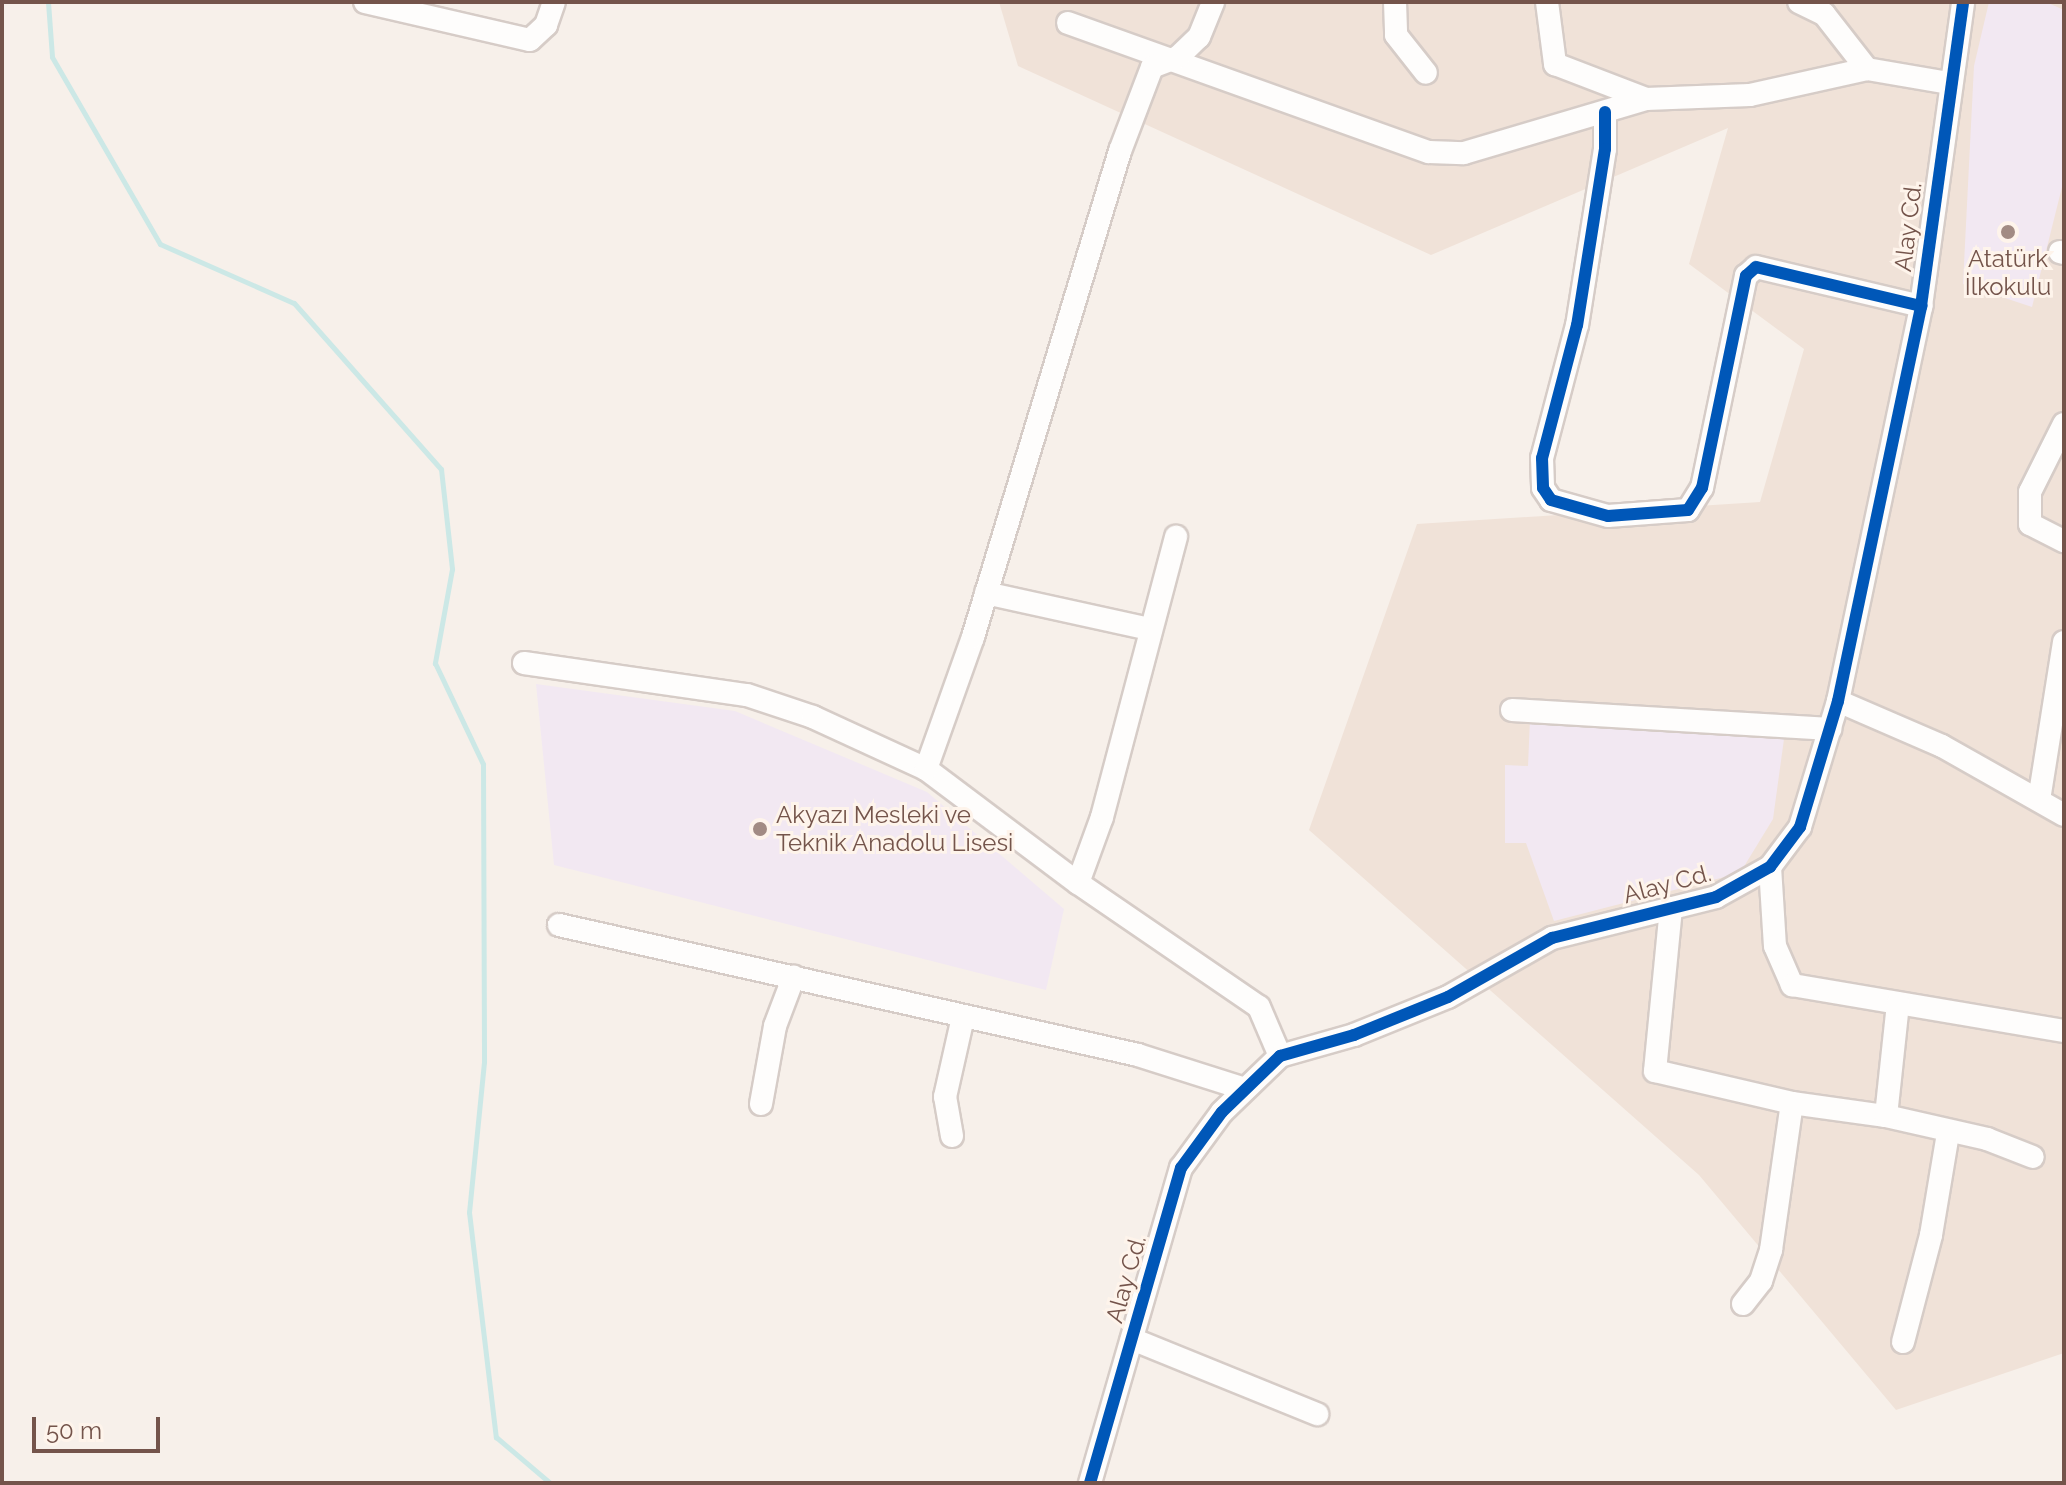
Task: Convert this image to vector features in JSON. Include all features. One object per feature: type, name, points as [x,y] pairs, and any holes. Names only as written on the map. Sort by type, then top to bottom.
[{"type":"street","points":[[365,2],[530,40],[546,25],[554,2]]},
{"type":"street","points":[[926,769],[986,593],[1120,151],[1152,67],[1167,61],[1199,37],[1213,2]]},
{"type":"street","points":[[1395,2],[1396,35],[1426,73]]},
{"type":"street","points":[[1547,2],[1555,64],[1646,99]]},
{"type":"street","points":[[1799,2],[1824,14],[1867,69]]},
{"type":"street","name":"Alay Cd.","points":[[1090,1483],[1181,1168],[1245,1089],[1280,1056],[1354,1035],[1448,997],[1552,938],[1716,897],[1770,867],[1800,827],[1838,701],[1921,306],[1949,83],[1963,2]]},
{"type":"street","points":[[1068,23],[1167,61],[1429,152],[1464,153],[1646,99],[1750,95],[1867,69],[1949,83]]},
{"type":"street","points":[[1605,112],[1605,149],[1577,325],[1542,458],[1543,488],[1551,500],[1608,516],[1688,510],[1702,488],[1746,276],[1756,267],[1921,306]]},
{"type":"street","points":[[2064,424],[2030,492],[2030,524],[2064,541]]},
{"type":"street","points":[[1078,883],[1102,817],[1176,537]]},
{"type":"street","points":[[986,593],[1150,629]]},
{"type":"street","points":[[2039,800],[2064,642]]},
{"type":"street","points":[[524,663],[747,695],[813,717],[926,769],[1078,883],[1259,1007],[1280,1056]]},
{"type":"street","points":[[1838,701],[1942,746],[2064,815]]},
{"type":"street","points":[[1512,710],[1830,729]]},
{"type":"street","points":[[1770,867],[1775,946],[1792,985],[2064,1031]]},
{"type":"street","points":[[1671,908],[1655,1071],[1792,1103],[1886,1116],[1948,1133],[1987,1139],[2033,1157]]},
{"type":"street","points":[[559,925],[1138,1055],[1245,1089]]},
{"type":"street","points":[[761,1104],[775,1026],[794,976]]},
{"type":"street","points":[[1886,1116],[1898,1004]]},
{"type":"street","points":[[952,1136],[945,1097],[963,1017]]},
{"type":"street","points":[[1743,1304],[1761,1281],[1771,1250],[1792,1103]]},
{"type":"street","points":[[1903,1342],[1931,1235],[1948,1133]]},
{"type":"street","points":[[1132,1339],[1317,1414]]},
{"type":"shaded area","points":[[999,2],[2064,2],[2064,1353],[1896,1410],[1699,1175],[1309,830],[1417,524],[1760,502],[1804,349],[1689,264],[1728,128],[1431,255],[1018,66]]},
{"type":"shaded area","points":[[1989,2],[2046,2],[2064,10],[2064,179],[2032,307],[1963,284],[1974,66]]},
{"type":"shaded area","name":"Akyazı Mesleki ve Teknik Anadolu Lisesi","points":[[536,684],[735,711],[927,792],[1064,909],[1046,990],[554,865]]},
{"type":"shaded area","points":[[1530,719],[1784,739],[1773,819],[1740,873],[1554,921],[1526,843],[1505,843],[1505,765],[1528,766]]},
{"type":"waterway","points":[[48,2],[52,57],[160,244],[294,303],[441,469],[452,569],[435,663],[483,764],[484,1062],[469,1212],[496,1437],[550,1483]]},
{"type":"cycle path","points":[[1090,1483],[1181,1168],[1222,1112],[1280,1056],[1354,1035],[1448,997],[1552,938],[1716,897],[1770,867],[1800,827],[1838,701],[1921,306],[1963,2]]},
{"type":"cycle path","points":[[1605,112],[1605,149],[1577,325],[1542,458],[1543,488],[1551,500],[1608,516],[1688,510],[1702,488],[1746,276],[1756,267],[1921,306]]},
{"type":"place","name":"Atatürk İlkokulu","points":[[2008,232]]},
{"type":"place","name":"Akyazı Mesleki ve Teknik Anadolu Lisesi","points":[[760,829]]}]
